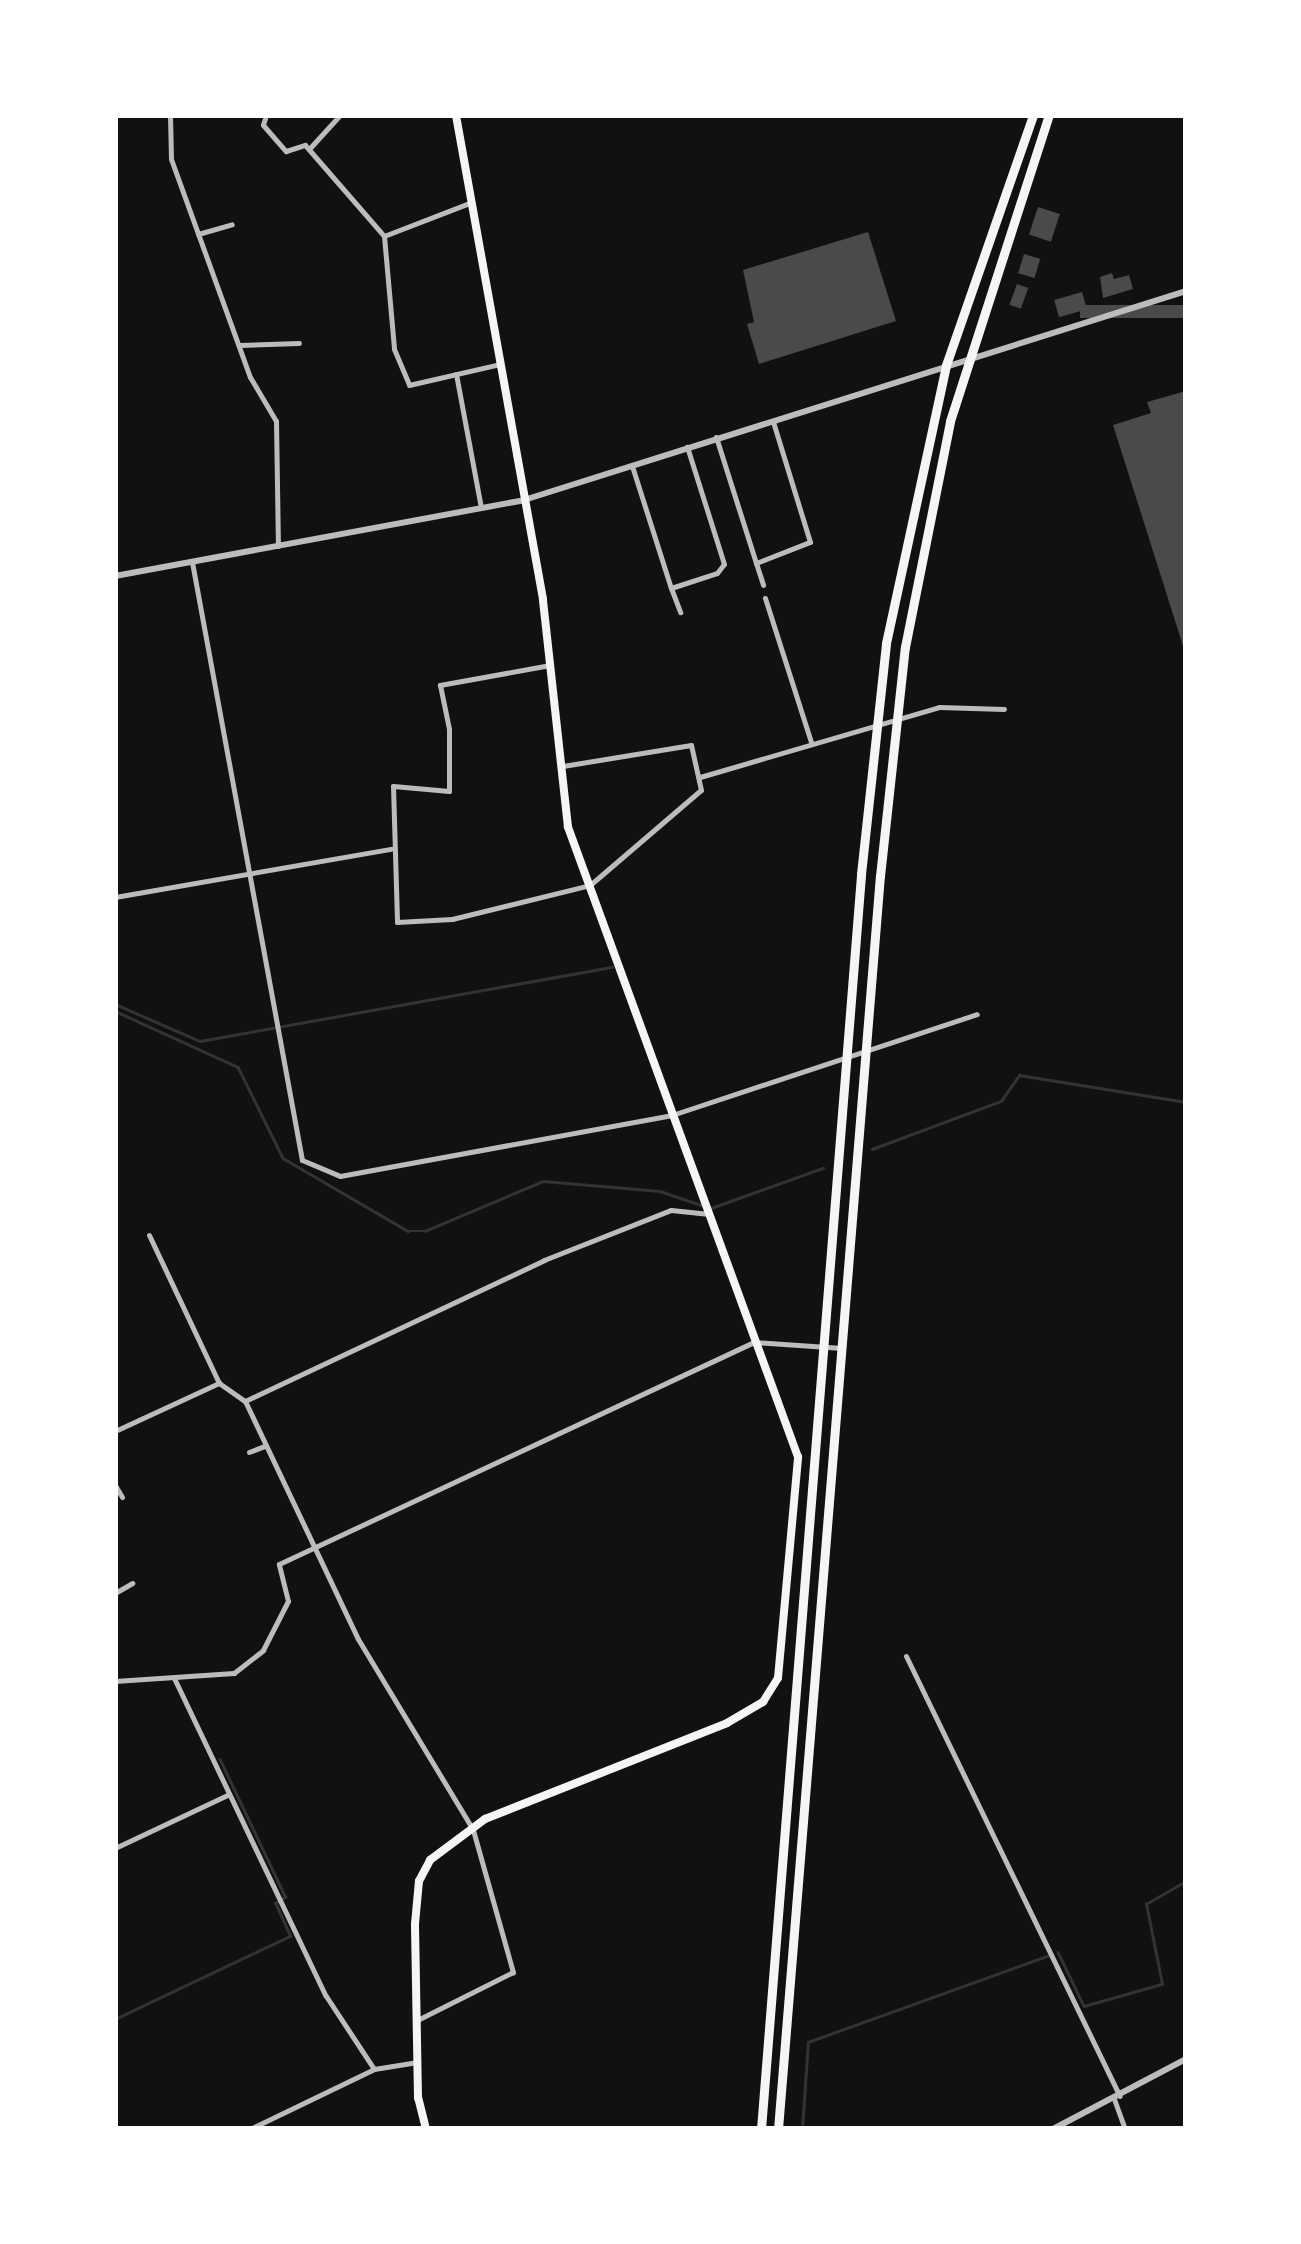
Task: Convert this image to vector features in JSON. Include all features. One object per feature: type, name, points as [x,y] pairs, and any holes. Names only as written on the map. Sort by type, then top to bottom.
[{"type":"highway","points":[[761,2129],[875,724],[906,534],[946,364],[1033,115]]},
{"type":"highway","points":[[778,2129],[896,718],[926,526],[968,358],[1049,115]]},
{"type":"main road","points":[[426,2129],[418,2062],[419,1880],[436,1853],[486,1819],[746,1715],[774,1687],[798,1457],[568,827],[550,665],[456,115]]},
{"type":"street","points":[[170,115],[171,159],[239,345],[276,420],[278,546]]},
{"type":"street","points":[[266,115],[263,125],[286,150],[309,150],[340,115]]},
{"type":"street","points":[[309,150],[384,236],[394,349],[408,386],[500,364]]},
{"type":"street","points":[[384,236],[472,202]]},
{"type":"street","points":[[198,234],[232,224]]},
{"type":"street","points":[[115,576],[524,500],[1186,291]]},
{"type":"street","points":[[239,345],[298,343]]},
{"type":"street","points":[[456,373],[481,508]]},
{"type":"street","points":[[756,562],[810,542],[772,419]]},
{"type":"street","points":[[716,437],[763,586]]},
{"type":"street","points":[[672,588],[724,568],[687,447]]},
{"type":"street","points":[[631,465],[680,612]]},
{"type":"street","points":[[192,562],[300,1156],[340,1176],[672,1114],[977,1014]]},
{"type":"street","points":[[765,598],[811,742]]},
{"type":"street","points":[[550,665],[440,685],[449,729],[449,791],[393,786],[391,849],[397,922],[452,919],[590,885],[701,790],[691,745],[560,766]]},
{"type":"street","points":[[700,777],[811,742],[948,706],[1004,709]]},
{"type":"street","points":[[115,897],[391,849]]},
{"type":"street","points":[[245,1401],[544,1260],[671,1210],[705,1209]]},
{"type":"street","points":[[150,1235],[219,1383],[245,1401],[358,1639],[473,1830],[512,1972],[418,2020]]},
{"type":"street","points":[[115,1681],[234,1673],[252,1660],[288,1601],[279,1564],[754,1342],[842,1348]]},
{"type":"street","points":[[115,1432],[219,1383]]},
{"type":"street","points":[[249,1452],[266,1445]]},
{"type":"street","points":[[115,1485],[122,1496]]},
{"type":"street","points":[[115,1592],[132,1583]]},
{"type":"street","points":[[906,1656],[1117,2097],[1125,2129]]},
{"type":"street","points":[[174,1678],[326,1996],[374,2069]]},
{"type":"street","points":[[115,1848],[229,1794]]},
{"type":"street","points":[[1053,2129],[1186,2060]]},
{"type":"street","points":[[250,2129],[374,2069],[418,2062]]},
{"type":"building","points":[[1038,207],[1060,214],[1051,242],[1029,235]]},
{"type":"building","points":[[868,232],[896,321],[759,364],[747,324],[754,322],[743,270]]},
{"type":"building","points":[[1024,254],[1040,259],[1034,278],[1018,273]]},
{"type":"building","points":[[1112,273],[1114,279],[1129,275],[1133,289],[1103,298],[1100,277]]},
{"type":"building","points":[[1017,284],[1028,288],[1021,309],[1009,305]]},
{"type":"building","points":[[1082,292],[1087,309],[1059,317],[1054,300]]},
{"type":"building","points":[[1080,305],[1186,305],[1186,318],[1080,318]]},
{"type":"building","points":[[1186,391],[1185,652],[1113,425],[1151,413],[1147,402]]},
{"type":"waterway","points":[[115,1004],[200,1041],[612,967]]},
{"type":"waterway","points":[[115,1011],[238,1067],[283,1158],[408,1231],[425,1231],[543,1181],[660,1191],[704,1206]]},
{"type":"waterway","points":[[872,1149],[1001,1101],[1019,1075],[1186,1102]]},
{"type":"waterway","points":[[711,1208],[823,1168]]},
{"type":"waterway","points":[[115,2019],[290,1936],[275,1903],[285,1897],[220,1760]]},
{"type":"waterway","points":[[1058,1952],[1084,2006],[1162,1984],[1146,1904],[1186,1881]]},
{"type":"waterway","points":[[802,2129],[808,2042],[1047,1956]]}]
